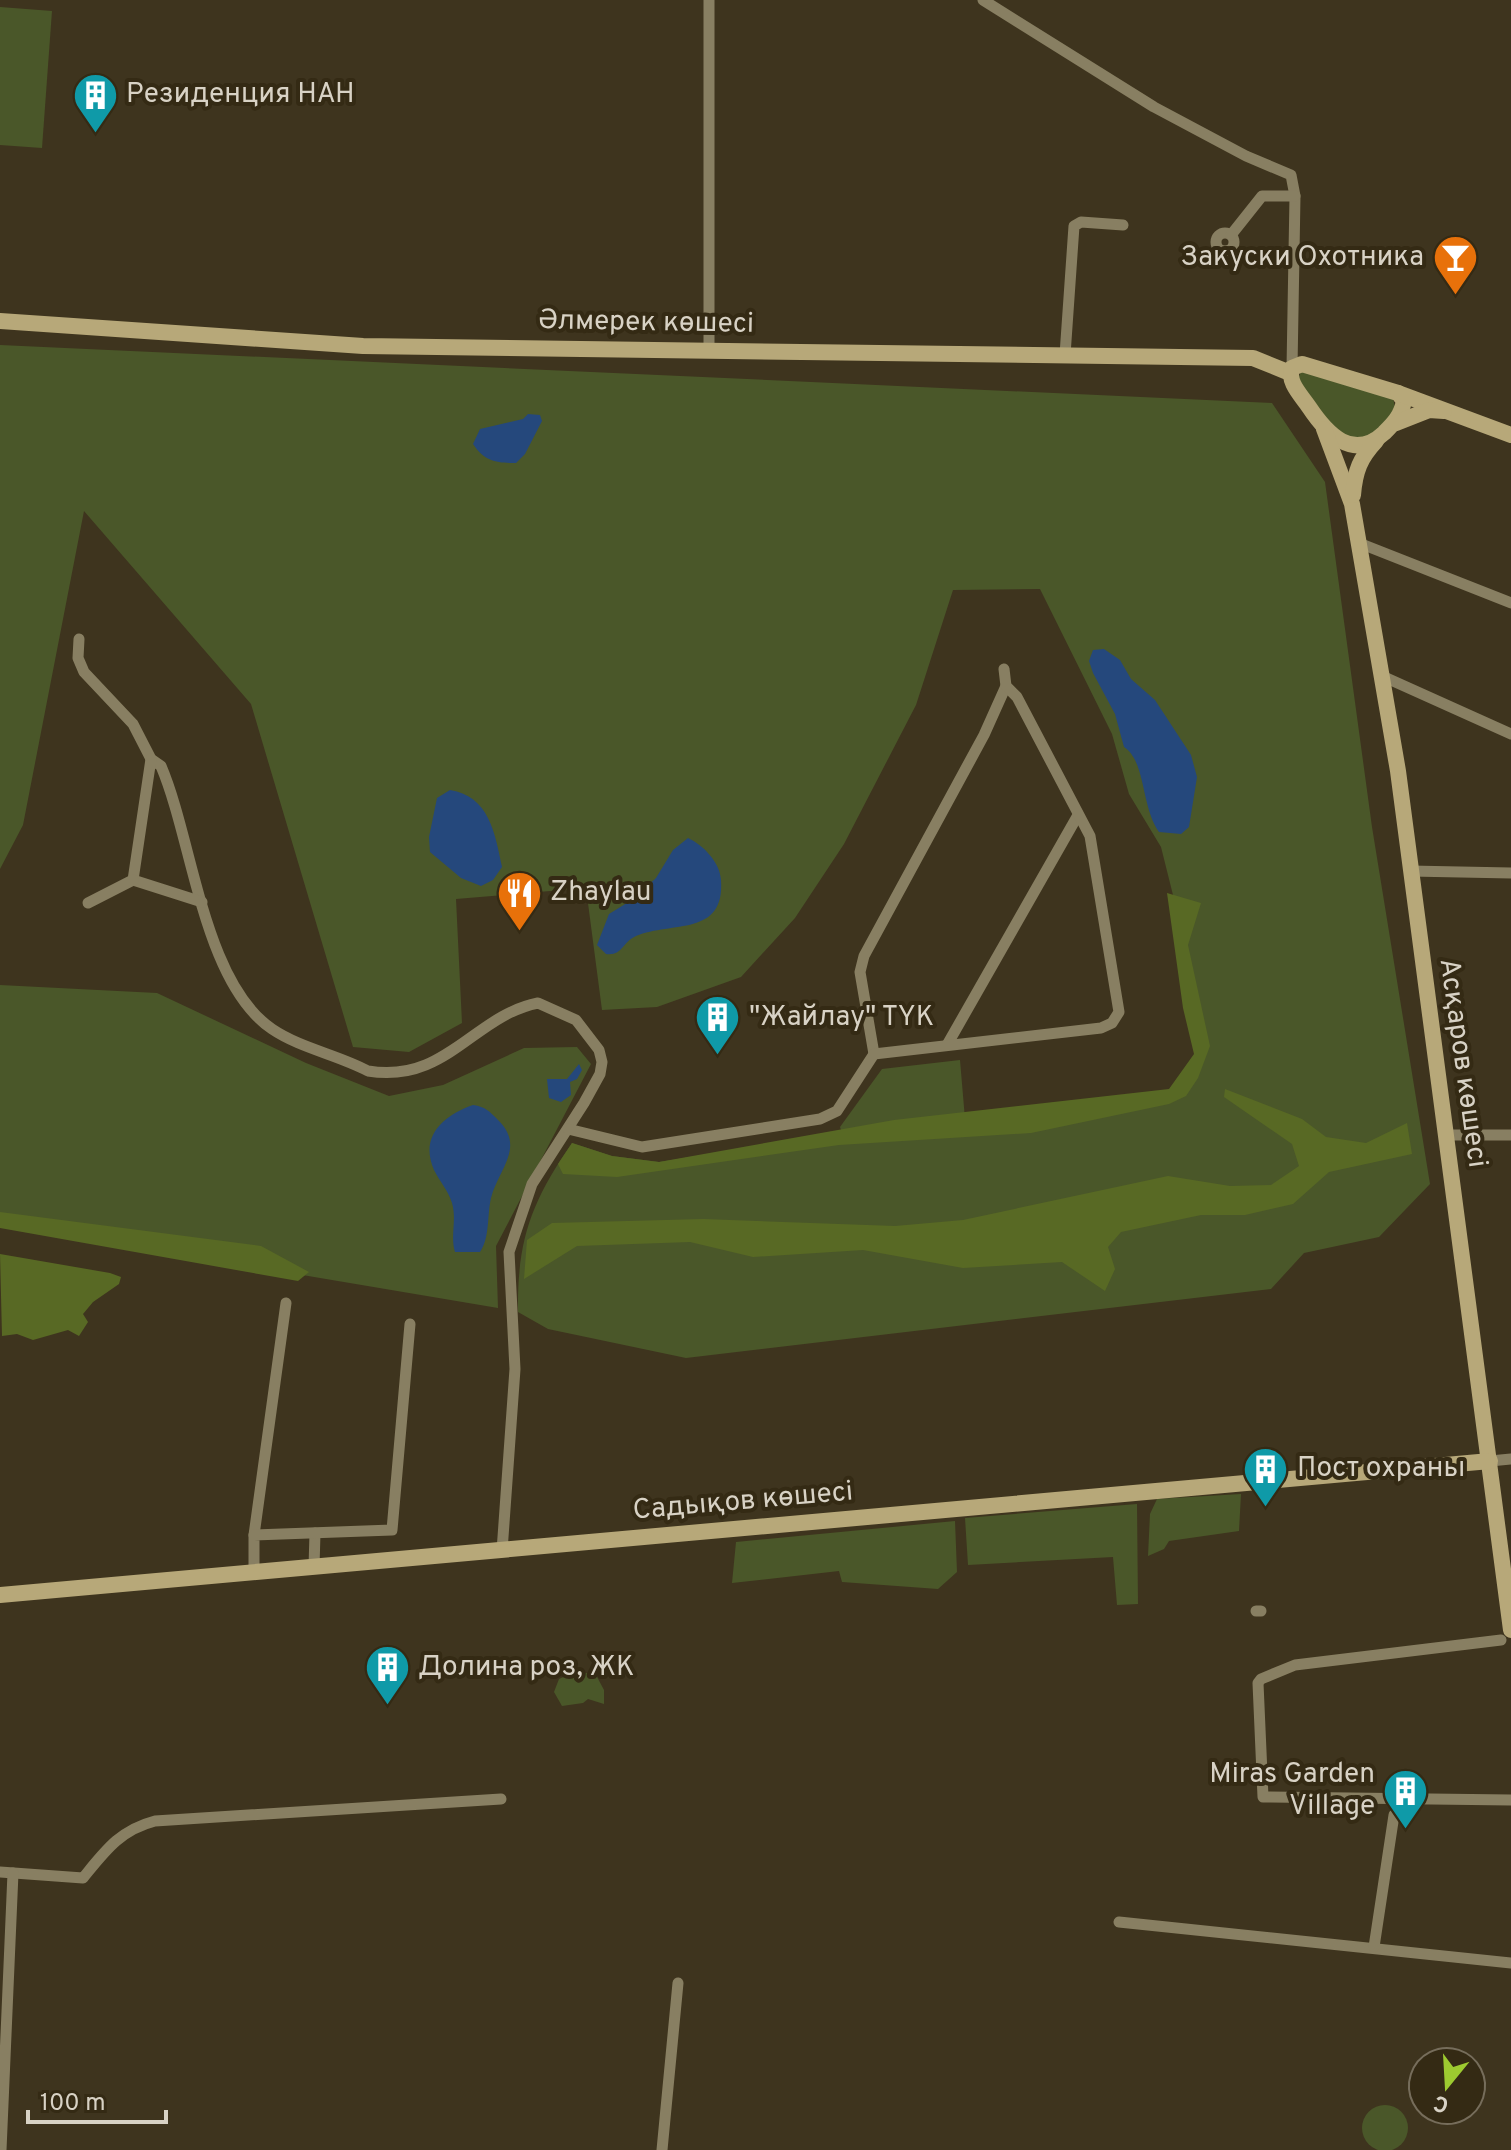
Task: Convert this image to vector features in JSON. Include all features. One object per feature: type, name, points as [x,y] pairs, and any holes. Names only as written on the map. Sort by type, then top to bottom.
[{"type":"street","points":[[709,0],[709,350]]},
{"type":"street","points":[[983,0],[1154,107],[1246,156],[1288,173],[1295,196],[1291,381],[1324,429],[1352,504]]},
{"type":"street","points":[[1231,235],[1262,196],[1295,196]]},
{"type":"street","points":[[1065,355],[1074,226],[1081,222],[1123,225]]},
{"type":"street","name":"Әлмерек көшесі","points":[[0,321],[363,346],[1253,358],[1291,370],[1302,364],[1398,393],[1444,411]]},
{"type":"street","points":[[1324,429],[1338,441],[1358,447],[1375,441],[1402,414],[1404,401],[1398,393]]},
{"type":"street","points":[[1352,504],[1354,475],[1362,456],[1390,426],[1406,416],[1429,410],[1444,411],[1511,435]]},
{"type":"street","name":"Асқаров көшесі","points":[[1352,504],[1382,676],[1446,1135],[1490,1461],[1506,1635]]},
{"type":"street","points":[[1359,543],[1511,603]]},
{"type":"street","points":[[79,639],[78,658],[84,672],[133,724],[151,759],[161,766],[202,902],[231,982],[251,1012],[274,1030],[368,1071],[396,1072],[448,1056],[491,1022],[517,1007],[538,1003],[576,1020],[599,1050],[602,1062],[600,1074],[532,1184],[509,1252],[515,1369],[502,1551]]},
{"type":"street","points":[[568,1129],[642,1147],[820,1119],[837,1111],[874,1054],[860,972],[864,956],[984,735],[1006,686],[1004,669]]},
{"type":"street","points":[[1382,676],[1511,734]]},
{"type":"street","points":[[874,1054],[1101,1028],[1112,1023],[1119,1012],[1090,836],[1017,697],[1006,686]]},
{"type":"street","points":[[133,880],[151,759]]},
{"type":"street","points":[[947,1045],[1078,815]]},
{"type":"street","points":[[1410,871],[1511,873]]},
{"type":"street","points":[[88,903],[133,880],[202,902]]},
{"type":"street","points":[[1446,1135],[1511,1135]]},
{"type":"street","points":[[254,1572],[254,1535],[286,1303]]},
{"type":"street","points":[[254,1535],[392,1530],[410,1324]]},
{"type":"street","points":[[1490,1461],[1511,1459]]},
{"type":"street","name":"Садықов көшесі","points":[[0,1595],[1490,1461]]},
{"type":"street","points":[[314,1567],[315,1533]]},
{"type":"street","points":[[1506,1635],[1295,1665],[1258,1683],[1263,1797],[1511,1800]]},
{"type":"street","points":[[1,2150],[6,1873],[83,1878],[115,1839],[129,1829],[155,1821],[501,1799]]},
{"type":"street","points":[[1374,1947],[1394,1815]]},
{"type":"street","points":[[1119,1922],[1511,1963]]},
{"type":"street","points":[[662,2150],[678,1983]]},
{"type":"green space","points":[[0,7],[52,11],[42,148],[0,145]]},
{"type":"green space","points":[[0,345],[1272,403],[1325,482],[1372,827],[1430,1184],[1379,1237],[1304,1253],[1271,1289],[686,1358],[548,1329],[518,1312],[520,1264],[529,1223],[546,1184],[572,1143],[612,1156],[659,1162],[842,1133],[840,1127],[882,1069],[960,1060],[965,1119],[1179,1090],[1199,1050],[1183,935],[1161,847],[1129,794],[1112,734],[1040,589],[953,590],[916,705],[844,844],[795,918],[741,977],[657,1007],[602,1010],[586,888],[456,899],[462,1023],[409,1052],[353,1047],[251,704],[84,511],[23,825],[0,869]]},
{"type":"green space","points":[[1302,369],[1393,398],[1396,412],[1372,437],[1340,438],[1297,382]]},
{"type":"green space","points":[[1167,893],[1201,903],[1188,945],[1210,1046],[1198,1078],[1186,1096],[1169,1104],[1031,1133],[839,1145],[617,1177],[563,1174],[558,1164],[572,1143],[612,1156],[659,1162],[894,1120],[1169,1089],[1194,1054],[1183,1008]]},
{"type":"green space","points":[[0,985],[157,993],[306,1063],[389,1096],[443,1085],[524,1048],[577,1047],[591,1064],[496,1246],[498,1308],[0,1224]]},
{"type":"green space","points":[[1225,1089],[1302,1119],[1326,1137],[1366,1143],[1407,1123],[1412,1154],[1329,1172],[1293,1204],[1245,1215],[1201,1215],[1121,1232],[1108,1247],[1115,1269],[1105,1291],[1062,1262],[963,1268],[863,1250],[753,1257],[690,1242],[577,1246],[524,1279],[527,1240],[552,1223],[703,1219],[895,1226],[963,1220],[1168,1176],[1230,1186],[1271,1185],[1299,1166],[1292,1144],[1224,1097]]},
{"type":"green space","points":[[0,1212],[261,1246],[309,1272],[298,1281],[0,1228]]},
{"type":"green space","points":[[0,1254],[121,1277],[119,1284],[93,1302],[83,1314],[88,1322],[79,1336],[68,1330],[33,1340],[17,1334],[2,1336]]},
{"type":"green space","points":[[1241,1494],[1239,1531],[1169,1541],[1164,1549],[1148,1556],[1150,1514],[1157,1499]]},
{"type":"green space","points":[[1137,1504],[1138,1604],[1117,1605],[1113,1557],[968,1565],[965,1518]]},
{"type":"green space","points":[[955,1521],[957,1572],[938,1589],[842,1582],[839,1571],[732,1583],[736,1542]]},
{"type":"green space","points":[[576,1671],[596,1675],[604,1690],[604,1704],[588,1699],[583,1703],[562,1706],[554,1692],[559,1679]]},
{"type":"green space","points":[[1385,2105],[1401,2112],[1408,2126],[1401,2144],[1385,2151],[1369,2144],[1362,2128],[1369,2112]]},
{"type":"water","points":[[528,414],[540,415],[542,421],[525,454],[516,463],[492,460],[482,455],[473,444],[480,429],[523,419]]},
{"type":"water","points":[[1104,649],[1120,660],[1131,679],[1155,700],[1191,755],[1197,777],[1189,827],[1181,834],[1159,832],[1153,822],[1140,773],[1124,747],[1115,714],[1089,661],[1093,650]]},
{"type":"water","points":[[450,790],[474,800],[493,829],[502,867],[493,880],[481,886],[461,878],[430,852],[429,837],[437,798]]},
{"type":"water","points":[[688,838],[710,855],[718,867],[720,898],[714,911],[694,924],[636,936],[616,953],[606,954],[597,945],[609,914],[635,898],[656,878],[673,850]]},
{"type":"water","points":[[579,1064],[582,1070],[577,1079],[570,1082],[571,1095],[561,1102],[549,1098],[547,1079],[567,1079]]},
{"type":"water","points":[[473,1105],[487,1110],[498,1120],[506,1130],[510,1149],[491,1198],[487,1233],[480,1252],[455,1252],[452,1203],[434,1170],[430,1147],[432,1137],[444,1121]]},
{"type":"place","name":"Резиденция НАН","points":[[95,134]]},
{"type":"place","name":"Закуски Охотника","points":[[1455,297]]},
{"type":"place","name":"Zhaylau","points":[[519,932]]},
{"type":"place","name":"\"Жайлау\" ТҮК","points":[[718,1057]]},
{"type":"place","name":"Пост охраны","points":[[1266,1508]]},
{"type":"place","name":"Долина роз, ЖК","points":[[387,1707]]},
{"type":"place","name":"Miras Garden Village","points":[[1406,1830]]}]
